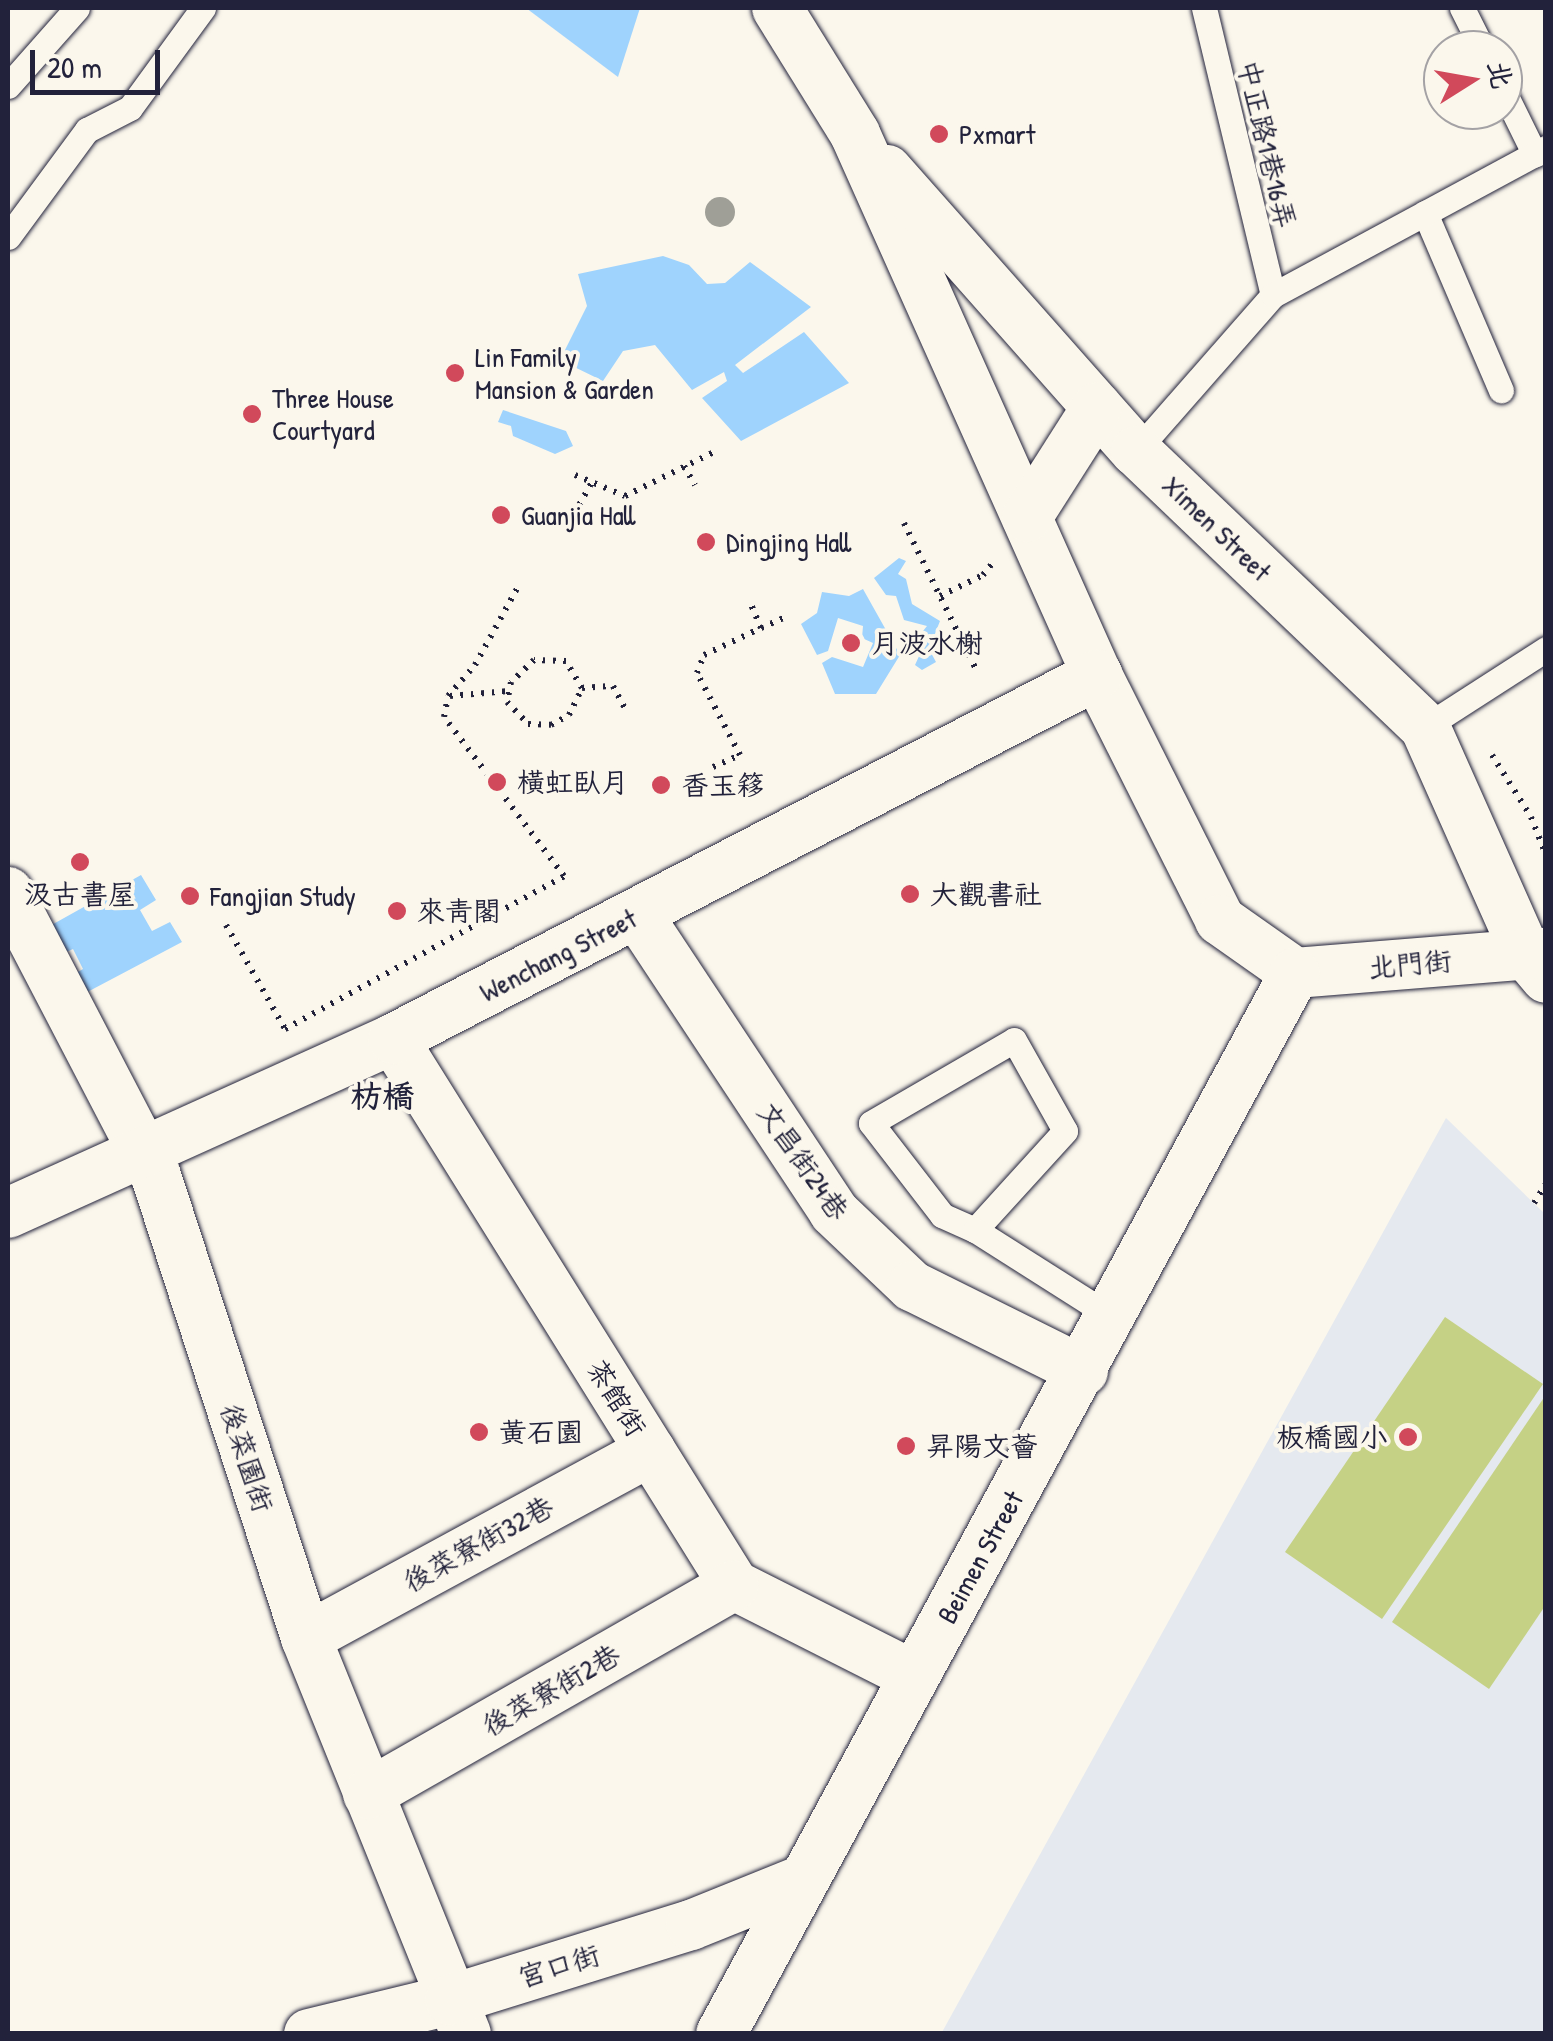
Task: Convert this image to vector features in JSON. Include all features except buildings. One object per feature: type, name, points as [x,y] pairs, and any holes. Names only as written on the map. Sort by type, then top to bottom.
[{"type":"street","name":"Ximen Street","points":[[776,8],[855,134],[1136,451],[1443,715],[1539,962]]},
{"type":"street","name":"Ximen Street","points":[[855,134],[1016,532],[1098,676],[1220,920],[1295,973]]},
{"type":"street","points":[[1016,532],[1097,407]]},
{"type":"street","name":"Wenchang Street","points":[[8,1213],[393,1039],[1098,676]]},
{"type":"street","name":"後菜園街","points":[[8,892],[156,1176],[306,1638],[458,2017]]},
{"type":"street","name":"文昌街24巷","points":[[637,914],[834,1212],[912,1286],[1083,1371]]},
{"type":"street","name":"北門街","points":[[1295,973],[1539,962]]},
{"type":"street","name":"Beimen Street","points":[[721,2034],[1295,973]]},
{"type":"street","name":"茶館街","points":[[393,1039],[734,1585]]},
{"type":"street","name":"後菜寮街32巷","points":[[306,1638],[650,1450]]},
{"type":"street","points":[[734,1585],[914,1676]]},
{"type":"street","name":"後菜寮街2巷","points":[[368,1794],[734,1585]]},
{"type":"street","name":"宮口街","points":[[309,2034],[458,2017],[803,1880]]},
{"type":"lane","points":[[8,86],[77,8]]},
{"type":"lane","points":[[8,237],[87,130],[130,108],[203,8]]},
{"type":"lane","name":"中正路1巷16弄","points":[[1204,8],[1273,295]]},
{"type":"lane","points":[[1136,451],[1273,295],[1540,152],[1523,124]]},
{"type":"lane","points":[[1425,213],[1502,390]]},
{"type":"lane","points":[[1443,715],[1546,649]]},
{"type":"lane","points":[[974,1230],[1065,1131],[1014,1040],[871,1123],[942,1215],[974,1230],[1112,1317]]},
{"type":"path","points":[[575,476],[625,496],[714,452]]},
{"type":"path","points":[[684,466],[695,486]]},
{"type":"path","points":[[569,522],[592,482]]},
{"type":"path","points":[[904,523],[975,666]]},
{"type":"path","points":[[940,596],[983,575],[1016,532]]},
{"type":"path","points":[[226,925],[285,1029],[564,876],[444,716],[448,696],[475,664],[520,583]]},
{"type":"path","points":[[751,605],[761,628]]},
{"type":"path","points":[[713,768],[740,755],[698,672],[704,655],[786,617]]},
{"type":"path","points":[[550,658],[566,661],[582,688],[569,715],[551,725],[515,718],[509,691],[521,669],[550,658]]},
{"type":"path","points":[[582,688],[613,686],[624,707]]},
{"type":"path","points":[[448,696],[509,691]]},
{"type":"path","points":[[1443,715],[1531,817],[1546,854]]},
{"type":"path","points":[[1534,1203],[1546,1184]]},
{"type":"shaded area","name":"板橋國小","points":[[1446,1118],[1545,1214],[1545,2033],[941,2034]]},
{"type":"green space","points":[[1445,1317],[1543,1384],[1382,1619],[1285,1552]]},
{"type":"green space","points":[[1545,1396],[1545,1606],[1489,1689],[1392,1622]]},
{"type":"water","points":[[526,8],[640,8],[618,77]]},
{"type":"water","points":[[663,256],[689,265],[707,284],[725,283],[750,262],[811,307],[735,365],[743,373],[804,332],[849,383],[741,441],[702,398],[727,381],[724,372],[692,390],[655,345],[623,351],[603,381],[560,360],[587,306],[578,274]]},
{"type":"water","points":[[503,410],[566,431],[573,446],[555,454],[513,436],[511,426],[498,422]]},
{"type":"water","points":[[899,558],[906,561],[898,574],[906,579],[912,604],[940,621],[929,649],[936,662],[922,670],[915,665],[920,654],[915,641],[927,626],[904,620],[896,596],[886,595],[874,578]]},
{"type":"water","points":[[863,589],[900,655],[876,694],[835,694],[822,663],[832,657],[863,667],[873,643],[862,638],[863,626],[838,618],[828,651],[817,655],[801,624],[817,613],[822,592],[849,596]]},
{"type":"water","points":[[141,875],[156,900],[140,910],[152,931],[170,922],[182,942],[76,998],[66,979],[83,969],[73,949],[53,958],[39,932]]},
{"type":"place","name":"Pxmart","points":[[939,134]]},
{"type":"place","name":"Lin Family Mansion & Garden","points":[[455,373]]},
{"type":"place","name":"Three House Courtyard","points":[[252,414]]},
{"type":"place","name":"Guanjia Hall","points":[[501,515]]},
{"type":"place","name":"Dingjing Hall","points":[[706,542]]},
{"type":"place","name":"月波水榭","points":[[851,643]]},
{"type":"place","name":"橫虹臥月","points":[[497,782]]},
{"type":"place","name":"香玉簃","points":[[661,785]]},
{"type":"place","name":"汲古書屋","points":[[80,862]]},
{"type":"place","name":"大觀書社","points":[[910,894]]},
{"type":"place","name":"Fangjian Study","points":[[190,896]]},
{"type":"place","name":"來青閣","points":[[397,911]]},
{"type":"place","name":"黃石園","points":[[479,1432]]},
{"type":"place","name":"板橋國小","points":[[1408,1437]]},
{"type":"place","name":"昇陽文薈","points":[[906,1446]]},
{"type":"district","name":"枋橋","points":[[382,1096]]}]
